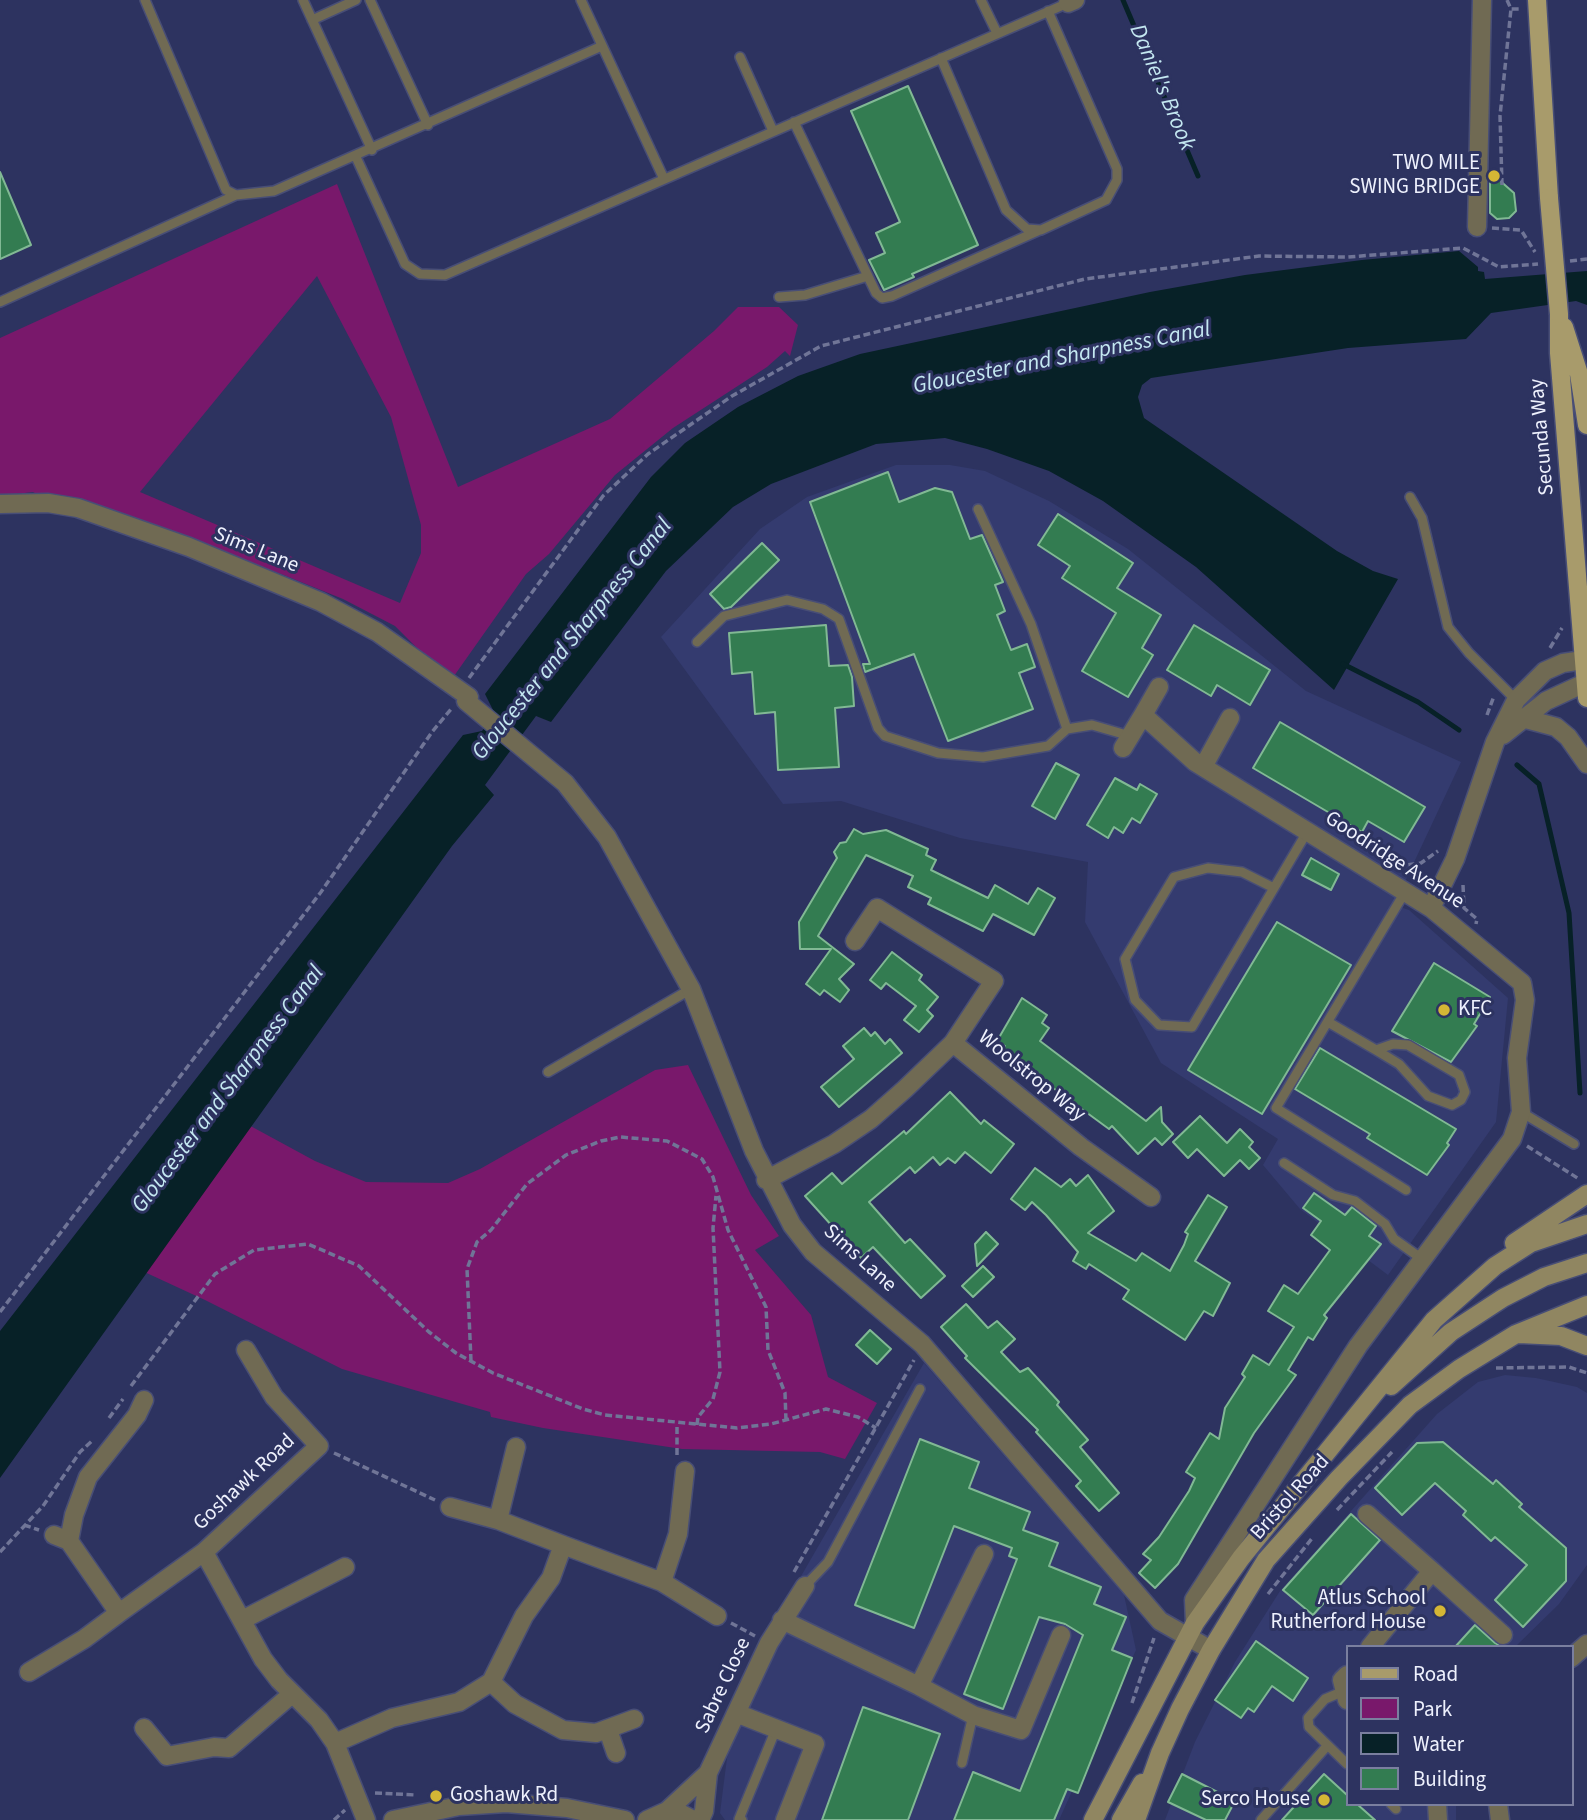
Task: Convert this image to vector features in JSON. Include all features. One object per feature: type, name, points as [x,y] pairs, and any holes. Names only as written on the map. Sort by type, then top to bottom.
[{"type":"main road","points":[[1537,0],[1559,314]]},
{"type":"main road","name":"Secunda Way","points":[[1559,314],[1579,374],[1586,413],[1587,438]]},
{"type":"main road","name":"Secunda Way","points":[[1559,314],[1559,353],[1586,677]]},
{"type":"main road","points":[[1448,1306],[1487,1264],[1542,1222],[1587,1194]]},
{"type":"main road","name":"Bristol Road","points":[[1093,1820],[1191,1630],[1241,1558],[1448,1306],[1495,1266],[1531,1243],[1587,1224]]},
{"type":"main road","points":[[1352,1422],[1451,1332],[1503,1297],[1544,1277],[1587,1263]]},
{"type":"main road","name":"Bristol Road","points":[[1136,1820],[1160,1753],[1211,1650],[1266,1560],[1339,1478],[1410,1405],[1459,1369],[1516,1334],[1587,1305]]},
{"type":"main road","points":[[1516,1334],[1562,1335],[1587,1346]]},
{"type":"main road","points":[[1121,1820],[1160,1753]]},
{"type":"street","points":[[1477,227],[1482,0]]},
{"type":"street","name":"Sims Lane","points":[[0,504],[48,503],[78,508],[268,579],[321,602],[377,632],[464,696],[565,783],[607,837],[691,989],[766,1180],[792,1225],[813,1252],[922,1344],[1160,1621],[1191,1630],[1211,1650]]},
{"type":"street","points":[[1432,908],[1455,859],[1495,742],[1516,700],[1545,671],[1563,663],[1586,677],[1524,716],[1495,742]]},
{"type":"street","points":[[1127,742],[1159,687]]},
{"type":"street","name":"Goodridge Avenue","points":[[1143,715],[1203,767],[1432,908],[1522,983],[1525,1000],[1517,1058],[1521,1112],[1509,1142]]},
{"type":"street","points":[[1524,716],[1556,727],[1568,737],[1587,764]]},
{"type":"street","points":[[1203,767],[1230,718]]},
{"type":"street","name":"Woolstrop Way","points":[[766,1180],[834,1144],[871,1119],[953,1043],[994,981],[877,908],[855,941]]},
{"type":"street","name":"Woolstrop Way","points":[[953,1043],[1081,1147],[1151,1197]]},
{"type":"street","name":"Bristol Road","points":[[1191,1630],[1194,1600],[1358,1346],[1509,1142]]},
{"type":"street","name":"Goshawk Road","points":[[29,1672],[84,1639],[204,1552],[319,1446],[274,1397],[246,1350]]},
{"type":"street","points":[[119,1613],[62,1538],[88,1477],[137,1415],[144,1400]]},
{"type":"street","points":[[498,1520],[516,1447]]},
{"type":"street","points":[[662,1582],[678,1534],[685,1471]]},
{"type":"street","points":[[450,1507],[498,1520],[662,1582],[717,1616]]},
{"type":"street","points":[[1367,1514],[1503,1635]]},
{"type":"street","points":[[335,1743],[392,1718],[459,1702],[491,1682],[524,1616],[551,1578],[563,1545]]},
{"type":"street","name":"Goshawk Road","points":[[204,1552],[244,1619],[263,1659],[319,1720],[335,1743],[366,1820]]},
{"type":"street","points":[[919,1686],[984,1554]]},
{"type":"street","points":[[244,1619],[345,1567]]},
{"type":"street","points":[[1372,1645],[1432,1572]]},
{"type":"street","name":"Sabre Close","points":[[700,1820],[704,1811],[708,1773],[769,1643],[805,1586]]},
{"type":"street","points":[[782,1620],[974,1715],[1016,1731],[1025,1728],[1061,1635]]},
{"type":"street","points":[[1573,1656],[1587,1644]]},
{"type":"street","points":[[491,1682],[515,1704],[563,1730],[583,1733],[608,1730],[634,1719]]},
{"type":"street","points":[[144,1728],[167,1756],[214,1747],[229,1748],[292,1693]]},
{"type":"street","points":[[736,1713],[815,1744],[785,1820]]},
{"type":"street","points":[[608,1730],[616,1753]]},
{"type":"street","name":"Sabre Close","points":[[647,1820],[667,1811],[708,1773]]},
{"type":"street","points":[[393,1820],[459,1806],[506,1803],[588,1812],[625,1820]]},
{"type":"street","points":[[534,1806],[571,1820]]},
{"type":"street","points":[[667,1811],[678,1812],[693,1820]]},
{"type":"lane","points":[[145,0],[226,190],[236,195]]},
{"type":"lane","points":[[303,0],[372,150]]},
{"type":"lane","points":[[312,20],[356,0]]},
{"type":"lane","points":[[370,0],[428,125]]},
{"type":"lane","points":[[581,0],[664,179]]},
{"type":"lane","points":[[981,0],[997,33]]},
{"type":"lane","points":[[356,157],[405,264],[420,274],[444,275],[1071,1]]},
{"type":"lane","points":[[794,122],[876,293],[882,298],[892,296],[1106,200],[1117,180],[1117,169],[1048,11]]},
{"type":"lane","points":[[0,302],[236,195],[274,191],[372,150],[602,46]]},
{"type":"lane","points":[[740,57],[773,131]]},
{"type":"lane","points":[[941,58],[1006,210],[1027,229],[1041,230]]},
{"type":"lane","points":[[779,298],[805,295],[868,276]]},
{"type":"lane","points":[[1410,497],[1422,518],[1448,627],[1469,653],[1516,700],[1524,716]]},
{"type":"lane","points":[[978,509],[1031,624],[1067,729]]},
{"type":"lane","points":[[697,642],[724,616],[787,600],[823,609],[839,619],[878,729],[885,736],[938,753],[983,757],[1048,746],[1067,729],[1092,725],[1127,742]]},
{"type":"lane","points":[[1274,888],[1242,872],[1208,868],[1174,877],[1125,959],[1135,1000],[1159,1025],[1192,1027],[1274,888],[1307,832]]},
{"type":"lane","points":[[1405,892],[1276,1108],[1406,1190]]},
{"type":"lane","points":[[548,1072],[691,989]]},
{"type":"lane","points":[[1328,1022],[1399,1064],[1428,1096],[1452,1105],[1461,1100],[1465,1092],[1459,1075],[1408,1045],[1392,1044],[1376,1050]]},
{"type":"lane","points":[[1521,1112],[1574,1144]]},
{"type":"lane","points":[[1284,1163],[1333,1195],[1355,1201],[1385,1224],[1394,1239],[1422,1259]]},
{"type":"lane","points":[[805,1586],[828,1562],[920,1389]]},
{"type":"lane","points":[[1346,1688],[1325,1699],[1308,1718],[1309,1727],[1346,1763]]},
{"type":"lane","points":[[962,1763],[974,1715]]},
{"type":"lane","points":[[742,1820],[739,1819],[776,1729]]},
{"type":"lane","points":[[1261,1820],[1328,1746]]},
{"type":"path","points":[[1503,185],[1500,116],[1511,9]]},
{"type":"path","points":[[0,1311],[321,891],[432,732],[464,696],[463,684],[481,666],[603,496],[648,454],[732,396],[821,346],[1085,279],[1259,256],[1348,257],[1463,248],[1499,267],[1541,264],[1521,230],[1477,227]]},
{"type":"path","points":[[1567,261],[1587,259]]},
{"type":"path","points":[[1379,876],[1390,862],[1402,866],[1416,865],[1441,848]]},
{"type":"path","points":[[471,1362],[467,1269],[477,1242],[491,1230],[527,1184],[566,1155],[601,1141],[620,1137],[667,1141],[702,1159],[713,1177],[728,1230],[766,1307],[768,1350],[785,1392],[786,1420]]},
{"type":"path","points":[[1509,1142],[1516,1151],[1521,1143],[1578,1178],[1583,1180],[1587,1176]]},
{"type":"path","points":[[697,1425],[698,1418],[713,1399],[720,1372],[713,1228],[716,1195]]},
{"type":"path","points":[[130,1388],[215,1274],[254,1250],[308,1244],[359,1266],[429,1332],[471,1362],[516,1383],[605,1415],[737,1428],[786,1420],[826,1409],[858,1417],[876,1428]]},
{"type":"path","points":[[1486,1368],[1569,1367],[1587,1373]]},
{"type":"path","points":[[106,1423],[123,1398]]},
{"type":"path","points":[[0,1552],[43,1506],[80,1452],[94,1440]]},
{"type":"path","points":[[319,1446],[450,1507]]},
{"type":"path","points":[[1332,1516],[1394,1448]]},
{"type":"path","points":[[1263,1602],[1315,1534]]},
{"type":"path","points":[[717,1616],[769,1643]]},
{"type":"shaded area","points":[[896,465],[950,465],[985,471],[1049,501],[1128,549],[1306,691],[1461,762],[1394,905],[1409,910],[1508,998],[1496,1122],[1388,1275],[1300,1209],[1263,1165],[1278,1139],[1161,1063],[1085,922],[1088,862],[960,838],[841,801],[783,804],[661,637],[760,529],[807,497]]},
{"type":"shaded area","points":[[924,1363],[1124,1595],[1136,1650],[1059,1820],[725,1820],[720,1813],[727,1758],[789,1597]]},
{"type":"shaded area","points":[[1505,1375],[1536,1378],[1577,1387],[1587,1393],[1587,1565],[1559,1604],[1517,1645],[1346,1645],[1346,1806],[1456,1806],[1456,1820],[1165,1820],[1195,1742],[1235,1662],[1280,1591],[1437,1414],[1478,1382]]},
{"type":"green space","points":[[337,184],[458,487],[610,419],[714,331],[738,307],[779,307],[798,325],[790,356],[785,351],[767,367],[673,428],[615,475],[549,554],[526,574],[454,676],[421,652],[395,626],[343,599],[281,574],[71,497],[40,496],[33,492],[0,496],[0,338]],"holes":[[[317,276],[391,417],[421,525],[421,553],[400,603],[140,492]]]},
{"type":"green space","points":[[688,1065],[751,1195],[779,1236],[755,1250],[811,1315],[828,1377],[877,1403],[845,1459],[820,1452],[682,1449],[543,1428],[491,1417],[490,1412],[342,1369],[138,1269],[245,1123],[315,1161],[366,1182],[448,1183],[480,1169],[655,1070]]},
{"type":"water","name":"Gloucester and Sharpness Canal","points":[[1459,251],[1478,267],[1478,271],[1484,272],[1485,279],[1587,271],[1587,305],[1576,301],[1491,313],[1466,339],[1348,348],[1151,378],[1142,385],[1138,397],[1144,418],[1337,551],[1373,571],[1398,579],[1334,690],[1196,567],[1103,501],[1049,471],[987,449],[945,438],[876,444],[771,484],[733,507],[666,571],[551,722],[536,716],[485,785],[494,795],[452,846],[0,1478],[0,1331],[463,735],[482,731],[495,714],[485,694],[651,477],[685,443],[738,407],[798,376],[860,354],[1150,292],[1245,275]]},
{"type":"building","points":[[908,86],[978,245],[912,274],[914,277],[884,290],[869,260],[885,253],[876,233],[900,222],[851,111]]},
{"type":"building","points":[[0,172],[31,245],[0,259]]},
{"type":"building","points":[[1490,172],[1514,193],[1516,211],[1509,218],[1497,219],[1490,213]]},
{"type":"building","points":[[888,472],[899,502],[935,488],[952,492],[970,539],[982,535],[1003,582],[995,585],[1005,611],[997,615],[1011,650],[1027,644],[1035,667],[1019,673],[1033,709],[948,741],[914,654],[865,672],[863,664],[870,664],[810,502]]},
{"type":"building","points":[[1058,514],[1133,563],[1117,588],[1161,615],[1142,648],[1153,655],[1128,697],[1082,671],[1116,613],[1062,578],[1070,566],[1038,545]]},
{"type":"building","points":[[762,543],[779,560],[731,607],[724,609],[710,594]]},
{"type":"building","points":[[826,625],[829,666],[848,665],[852,677],[854,706],[835,708],[839,767],[778,770],[775,712],[755,714],[752,672],[732,674],[729,633]]},
{"type":"building","points":[[1194,625],[1270,670],[1250,705],[1217,685],[1211,696],[1167,670]]},
{"type":"building","points":[[1280,722],[1425,807],[1404,842],[1368,821],[1362,832],[1253,768]]},
{"type":"building","points":[[1056,763],[1079,775],[1055,819],[1032,806]]},
{"type":"building","points":[[1115,778],[1137,790],[1140,784],[1157,794],[1140,823],[1132,818],[1123,833],[1114,827],[1108,838],[1087,825]]},
{"type":"building","points":[[854,829],[863,834],[886,830],[928,849],[926,855],[936,860],[931,870],[988,898],[995,885],[1028,904],[1038,888],[1055,898],[1034,935],[993,914],[983,931],[928,904],[931,898],[908,887],[913,876],[866,855],[818,936],[854,964],[839,979],[849,990],[840,1002],[824,990],[820,995],[806,984],[831,949],[800,949],[799,922],[837,858],[834,852],[840,843],[846,842]]},
{"type":"building","points":[[1311,858],[1339,874],[1331,890],[1302,875]]},
{"type":"building","points":[[1277,922],[1351,965],[1262,1114],[1188,1070]]},
{"type":"building","points":[[892,952],[922,975],[919,980],[938,997],[927,1010],[933,1016],[919,1032],[904,1020],[916,1006],[886,983],[881,989],[870,980]]},
{"type":"building","name":"KFC","points":[[1434,963],[1490,997],[1474,1024],[1477,1026],[1451,1062],[1392,1031]]},
{"type":"building","points":[[1022,998],[1047,1015],[1042,1023],[1049,1028],[1040,1041],[1146,1121],[1161,1107],[1162,1122],[1173,1134],[1162,1145],[1155,1138],[1138,1154],[1112,1126],[1109,1129],[1030,1071],[1028,1074],[999,1054],[1005,1046],[997,1041]]},
{"type":"building","points":[[864,1028],[871,1036],[875,1032],[885,1044],[890,1039],[902,1053],[839,1107],[821,1087],[854,1059],[843,1046]]},
{"type":"building","points":[[1320,1048],[1456,1129],[1447,1143],[1449,1145],[1427,1175],[1367,1138],[1370,1134],[1295,1089]]},
{"type":"building","points":[[950,1092],[981,1124],[984,1120],[1014,1144],[991,1173],[965,1152],[955,1163],[948,1158],[940,1165],[933,1157],[915,1173],[910,1167],[869,1202],[905,1243],[910,1239],[945,1276],[921,1298],[873,1247],[861,1258],[805,1196],[832,1173],[842,1184],[904,1131],[906,1134]]},
{"type":"building","points":[[1200,1116],[1227,1143],[1240,1129],[1253,1142],[1249,1147],[1260,1158],[1249,1169],[1240,1160],[1224,1176],[1197,1149],[1188,1158],[1173,1142]]},
{"type":"building","points":[[1035,1168],[1061,1187],[1070,1179],[1076,1186],[1088,1175],[1114,1211],[1088,1233],[1136,1261],[1142,1253],[1170,1271],[1184,1245],[1188,1234],[1185,1232],[1208,1195],[1227,1207],[1195,1261],[1230,1283],[1213,1316],[1204,1311],[1185,1340],[1123,1299],[1129,1290],[1089,1264],[1086,1269],[1073,1261],[1078,1252],[1046,1215],[1032,1202],[1025,1210],[1011,1199]]},
{"type":"building","points":[[1314,1193],[1345,1215],[1352,1207],[1376,1226],[1369,1236],[1381,1244],[1324,1315],[1327,1318],[1313,1340],[1308,1337],[1288,1370],[1296,1375],[1254,1433],[1178,1564],[1155,1588],[1139,1573],[1151,1560],[1143,1554],[1159,1537],[1189,1491],[1195,1478],[1186,1472],[1210,1433],[1219,1439],[1225,1408],[1245,1377],[1242,1374],[1253,1355],[1269,1365],[1294,1327],[1268,1311],[1284,1285],[1298,1294],[1330,1250],[1311,1235],[1321,1221],[1303,1208]]},
{"type":"building","points":[[986,1232],[998,1244],[977,1266],[975,1244]]},
{"type":"building","points":[[983,1266],[994,1277],[973,1297],[962,1286]]},
{"type":"building","points":[[966,1304],[988,1328],[997,1321],[1015,1339],[1001,1352],[1020,1372],[1028,1368],[1088,1440],[1080,1447],[1119,1493],[1099,1511],[1076,1486],[1081,1481],[1036,1432],[1038,1430],[965,1358],[967,1356],[941,1327]]},
{"type":"building","points":[[870,1330],[891,1349],[877,1364],[856,1345]]},
{"type":"building","points":[[920,1439],[979,1462],[969,1488],[1030,1512],[1023,1530],[1058,1543],[1049,1566],[1101,1587],[1094,1604],[1126,1617],[1112,1650],[1132,1658],[1078,1793],[1067,1789],[1054,1820],[954,1820],[973,1772],[1020,1791],[1083,1635],[1065,1624],[1039,1617],[1003,1709],[964,1694],[1017,1559],[1009,1556],[1012,1548],[954,1526],[914,1628],[855,1605]]},
{"type":"building","points":[[1443,1442],[1493,1484],[1496,1480],[1522,1504],[1519,1507],[1566,1548],[1566,1581],[1523,1627],[1495,1600],[1527,1565],[1495,1537],[1491,1541],[1463,1515],[1466,1511],[1435,1483],[1402,1515],[1375,1488],[1417,1443]]},
{"type":"building","points":[[1351,1514],[1380,1540],[1313,1615],[1283,1590]]},
{"type":"building","points":[[1475,1625],[1498,1645],[1457,1645]]},
{"type":"building","points":[[1256,1641],[1308,1678],[1293,1701],[1272,1686],[1254,1712],[1248,1708],[1241,1718],[1215,1700]]},
{"type":"building","points":[[863,1707],[940,1734],[908,1820],[822,1820]]},
{"type":"building","points":[[1182,1774],[1235,1801],[1225,1820],[1206,1820],[1168,1802]]},
{"type":"building","name":"Serco House","points":[[1324,1774],[1346,1794],[1346,1806],[1359,1806],[1375,1820],[1282,1820]]},
{"type":"waterway","name":"Daniel's Brook","points":[[1123,0],[1198,176]]},
{"type":"waterway","name":"Daniel's Brook","points":[[1343,664],[1418,702],[1459,730]]},
{"type":"waterway","name":"Daniel's Brook","points":[[1517,765],[1539,784],[1569,913],[1580,1093]]},
{"type":"place","name":"TWO MILE SWING BRIDGE","points":[[1494,176]]},
{"type":"place","name":"KFC","points":[[1444,1010]]},
{"type":"place","name":"Atlus School Rutherford House","points":[[1440,1611]]},
{"type":"place","name":"Goshawk Rd","points":[[436,1796]]},
{"type":"place","name":"Serco House","points":[[1324,1800]]}]
